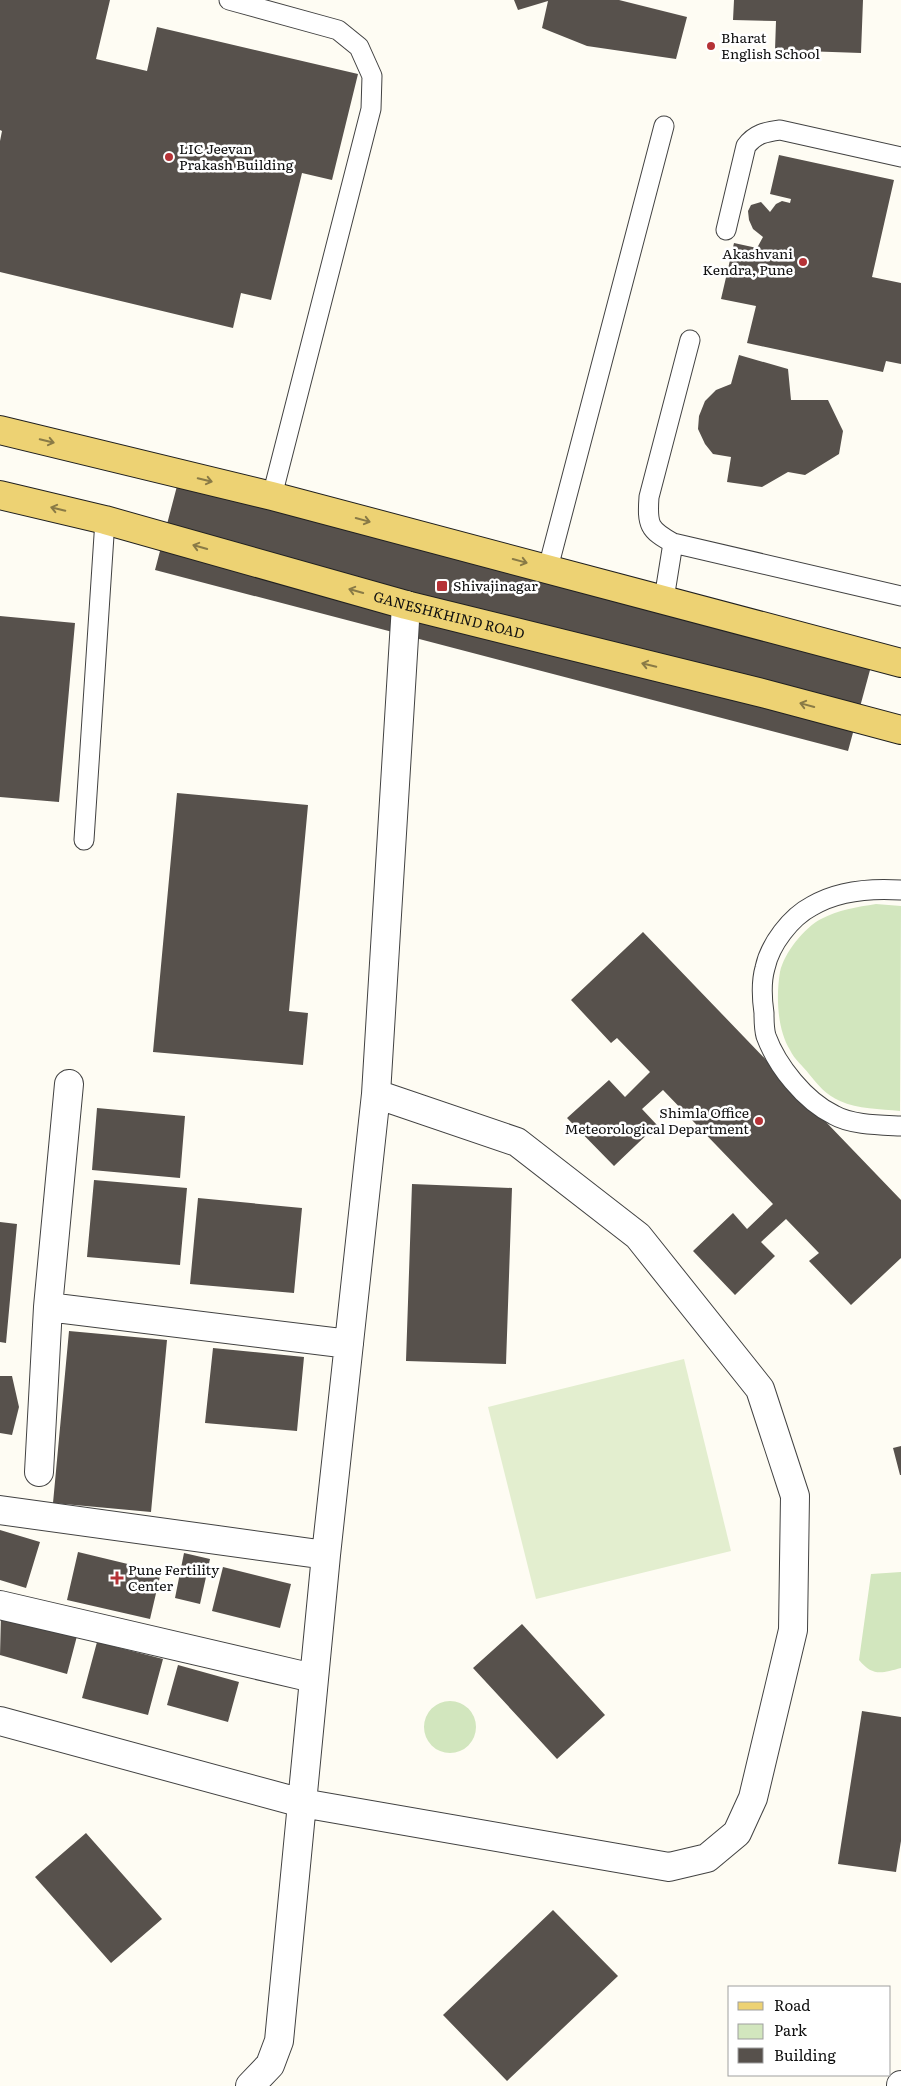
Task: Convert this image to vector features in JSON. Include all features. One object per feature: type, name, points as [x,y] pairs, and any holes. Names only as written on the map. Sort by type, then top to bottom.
[{"type":"main road","points":[[0,430],[272,496],[901,663]]},
{"type":"main road","name":"GANESHKHIND ROAD","points":[[0,495],[105,520],[406,605],[766,694],[901,730]]},
{"type":"street","points":[[250,2086],[270,2065],[279,2040],[313,1678],[376,1094],[406,605]]},
{"type":"street","points":[[39,1472],[48,1307],[69,1084]]},
{"type":"street","points":[[0,1722],[302,1803],[669,1867],[707,1858],[737,1833],[753,1798],[793,1630],[795,1496],[760,1389],[638,1236],[517,1142],[376,1094]]},
{"type":"street","points":[[48,1307],[349,1344]]},
{"type":"street","points":[[0,1510],[326,1555]]},
{"type":"street","points":[[0,1605],[313,1678]]},
{"type":"lane","points":[[229,0],[338,30],[359,47],[372,76],[371,110],[272,496]]},
{"type":"lane","points":[[548,568],[664,126]]},
{"type":"lane","points":[[726,230],[746,146],[752,137],[780,130],[901,157]]},
{"type":"lane","points":[[690,340],[649,504],[648,519],[657,535],[673,544],[901,596]]},
{"type":"lane","points":[[84,840],[105,520]]},
{"type":"lane","points":[[664,599],[673,544]]},
{"type":"lane","points":[[901,890],[874,889],[842,894],[812,906],[790,924],[773,948],[765,968],[762,1001],[766,1034],[779,1063],[805,1094],[834,1116],[867,1124],[901,1126]]},
{"type":"green space","points":[[876,904],[901,906],[900,1111],[854,1106],[835,1099],[826,1093],[792,1053],[782,1032],[780,1022],[778,991],[780,972],[790,949],[808,928],[821,919],[848,909]]},
{"type":"green space","points":[[684,1359],[731,1551],[536,1599],[488,1407]]},
{"type":"green space","points":[[901,1572],[901,1668],[883,1672],[873,1671],[859,1660],[871,1574]]},
{"type":"green space","points":[[445,1701],[455,1701],[469,1708],[476,1722],[476,1732],[469,1746],[455,1753],[445,1753],[435,1749],[428,1742],[424,1732],[424,1722],[428,1712],[435,1705]]},
{"type":"building","name":"LIC Jeevan Prakash Building","points":[[0,0],[110,0],[96,59],[147,71],[157,27],[358,74],[332,180],[302,173],[271,300],[241,293],[233,328],[0,272],[0,141],[2,131],[0,130]]},
{"type":"building","name":"Bharat English School","points":[[514,0],[619,0],[687,17],[676,59],[587,46],[542,28],[548,1],[518,10]]},
{"type":"building","points":[[734,0],[863,0],[861,53],[775,50],[776,21],[733,20]]},
{"type":"building","name":"Akashvani Kendra, Pune","points":[[779,155],[894,180],[872,277],[901,283],[901,364],[886,361],[883,372],[747,343],[756,306],[721,299],[734,243],[757,248],[763,237],[753,229],[749,220],[748,211],[751,205],[761,202],[770,212],[776,204],[782,201],[790,203],[791,199],[770,194]]},
{"type":"building","points":[[739,355],[788,369],[791,400],[828,400],[843,431],[839,454],[805,475],[788,472],[762,487],[727,482],[731,457],[713,454],[705,444],[698,429],[699,416],[705,401],[716,390],[731,384]]},
{"type":"building","points":[[182,467],[876,648],[848,751],[155,570]]},
{"type":"building","points":[[0,616],[75,623],[59,802],[0,797]]},
{"type":"building","points":[[177,793],[308,805],[289,1011],[308,1013],[303,1065],[153,1052]]},
{"type":"building","name":"Shimla Office Meteorological Department","points":[[643,932],[901,1200],[901,1258],[851,1305],[809,1261],[819,1253],[786,1219],[761,1242],[775,1256],[735,1295],[693,1251],[733,1213],[747,1229],[773,1204],[663,1090],[642,1109],[657,1125],[614,1166],[567,1118],[609,1080],[625,1097],[650,1072],[617,1038],[611,1043],[571,1000]]},
{"type":"building","points":[[97,1108],[185,1116],[180,1178],[92,1170]]},
{"type":"building","points":[[94,1180],[187,1188],[180,1265],[87,1257]]},
{"type":"building","points":[[412,1184],[512,1188],[506,1364],[406,1361]]},
{"type":"building","points":[[198,1198],[302,1208],[294,1293],[190,1284]]},
{"type":"building","points":[[0,1222],[17,1224],[6,1343],[0,1342]]},
{"type":"building","points":[[69,1331],[167,1340],[151,1512],[53,1503]]},
{"type":"building","points":[[213,1348],[304,1357],[297,1431],[205,1423]]},
{"type":"building","points":[[0,1376],[12,1376],[19,1407],[12,1435],[0,1433]]},
{"type":"building","points":[[901,1446],[901,1475],[900,1475],[893,1448]]},
{"type":"building","points":[[0,1530],[40,1542],[26,1588],[0,1580]]},
{"type":"building","points":[[78,1552],[161,1572],[150,1619],[67,1600]]},
{"type":"building","points":[[184,1553],[210,1559],[200,1604],[175,1598]]},
{"type":"building","points":[[223,1567],[291,1584],[280,1628],[212,1611]]},
{"type":"building","points":[[1,1615],[77,1636],[67,1674],[0,1655]]},
{"type":"building","points":[[522,1624],[605,1715],[557,1759],[473,1668]]},
{"type":"building","points":[[97,1642],[163,1659],[148,1715],[82,1698]]},
{"type":"building","points":[[178,1665],[239,1682],[228,1722],[167,1705]]},
{"type":"building","points":[[862,1711],[901,1717],[901,1841],[896,1872],[838,1864]]},
{"type":"building","points":[[86,1833],[162,1919],[111,1963],[35,1877]]},
{"type":"building","points":[[553,1910],[618,1976],[507,2081],[443,2015]]},
{"type":"place","name":"Bharat English School","points":[[711,46]]},
{"type":"place","name":"LIC Jeevan Prakash Building","points":[[169,157]]},
{"type":"place","name":"Akashvani Kendra, Pune","points":[[803,262]]},
{"type":"place","name":"Shivajinagar","points":[[442,586]]},
{"type":"place","name":"Shimla Office Meteorological Department","points":[[759,1121]]},
{"type":"place","name":"Pune Fertility Center","points":[[117,1578]]}]
